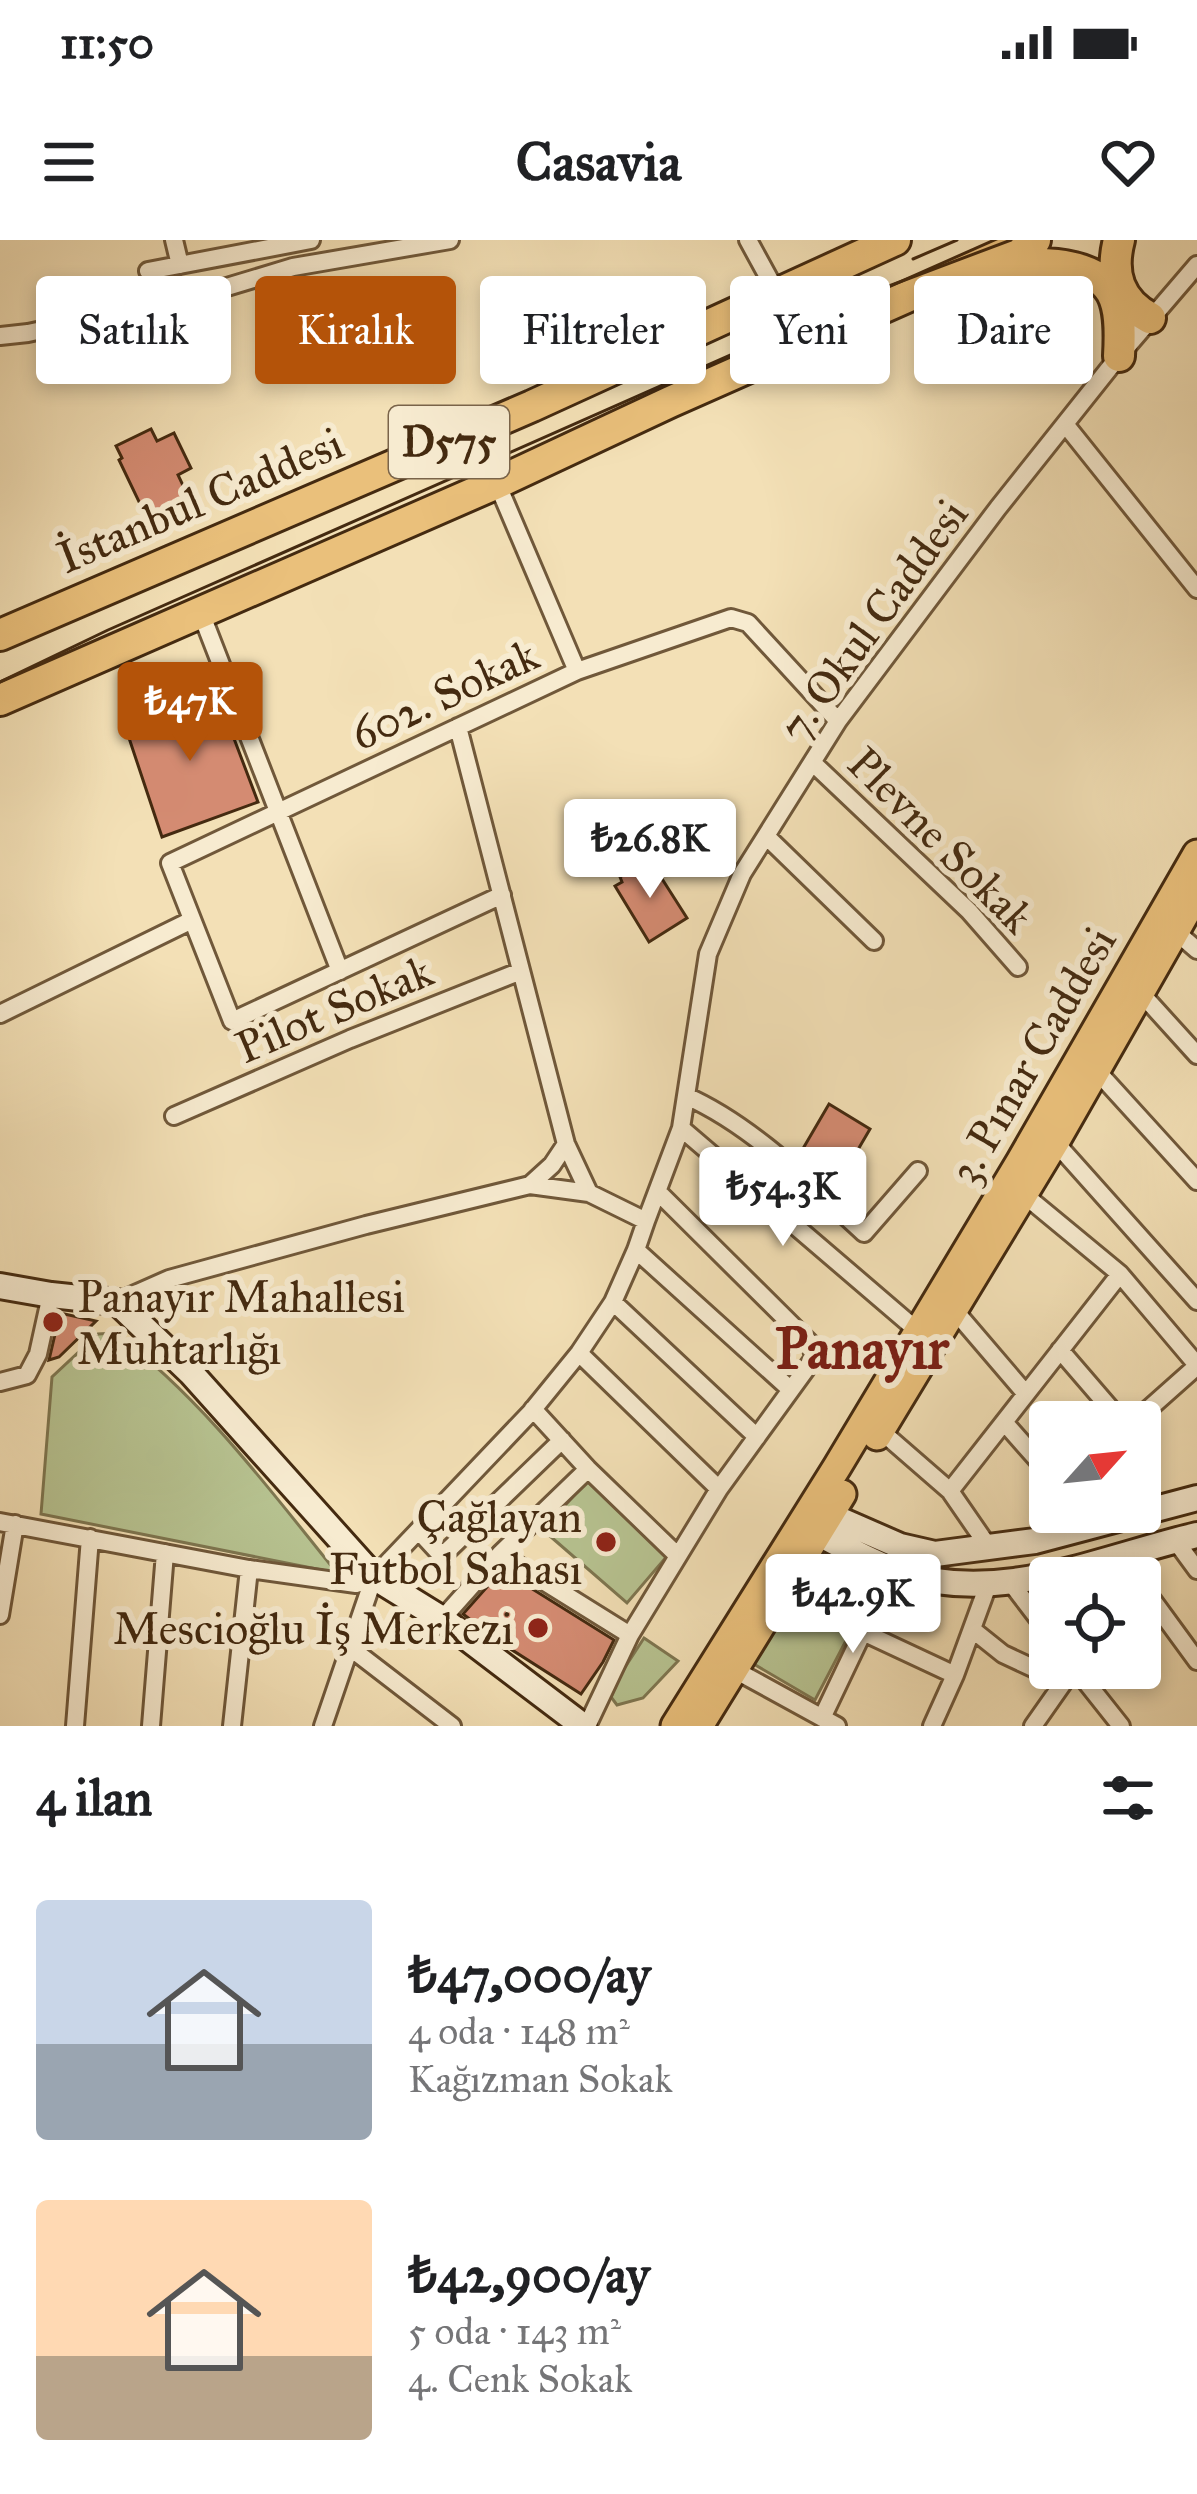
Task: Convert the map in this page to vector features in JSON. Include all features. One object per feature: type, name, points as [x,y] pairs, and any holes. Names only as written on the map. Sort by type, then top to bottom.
[{"type":"highway","name":"İstanbul Caddesi","points":[[814,276],[895,240]]},
{"type":"highway","points":[[0,700],[1035,240]]},
{"type":"highway","points":[[962,271],[1024,263],[1094,273],[1107,284],[1116,302],[1120,332],[1134,330],[1116,276],[1119,240]]},
{"type":"highway","name":"İstanbul Caddesi","points":[[0,635],[532,406],[730,314]]},
{"type":"main road","name":"3. Pınar Caddesi","points":[[675,1726],[792,1557],[837,1468],[1197,854]]},
{"type":"main road","points":[[699,1726],[734,1670],[792,1557],[881,1431],[955,1311],[1197,893]]},
{"type":"main road","points":[[0,1286],[117,1302],[191,1373],[374,1576],[442,1619],[585,1726]]},
{"type":"main road","points":[[837,1468],[813,1510],[819,1524],[899,1572],[950,1583],[1000,1584],[1186,1538]]},
{"type":"main road","points":[[1161,1505],[1197,1498]]},
{"type":"main road","points":[[819,1524],[935,1554],[990,1549],[1042,1533]]},
{"type":"street","points":[[174,240],[180,265]]},
{"type":"street","points":[[148,271],[263,244],[311,240]]},
{"type":"street","points":[[0,336],[187,299],[293,267],[450,240]]},
{"type":"street","points":[[748,240],[767,276]]},
{"type":"street","name":"7. Okul Caddesi","points":[[374,1576],[533,1409],[613,1302],[681,1128],[708,954],[742,874],[838,721],[1134,330],[1197,266]]},
{"type":"street","points":[[1065,424],[1197,589]]},
{"type":"street","points":[[496,483],[577,671]]},
{"type":"street","points":[[201,613],[340,971],[502,895]]},
{"type":"street","name":"602. Sokak","points":[[340,971],[232,1022],[170,863],[577,671],[731,618],[748,623],[838,721]]},
{"type":"street","points":[[458,727],[566,1144],[589,1192]]},
{"type":"street","name":"Plevne Sokak","points":[[813,763],[969,910],[1018,968]]},
{"type":"street","points":[[766,836],[874,941]]},
{"type":"street","points":[[0,1014],[192,920]]},
{"type":"street","points":[[1175,931],[1197,950]]},
{"type":"street","name":"Pilot Sokak","points":[[174,1116],[521,971]]},
{"type":"street","points":[[1140,992],[1197,1055]]},
{"type":"street","points":[[1096,1070],[1197,1181]]},
{"type":"street","points":[[686,1096],[709,1106],[767,1148],[864,1234],[918,1171]]},
{"type":"street","points":[[681,1128],[919,1332]]},
{"type":"street","points":[[1055,1142],[1197,1300]]},
{"type":"street","points":[[530,1185],[566,1144]]},
{"type":"street","points":[[117,1302],[169,1279],[530,1185],[589,1192],[646,1221]]},
{"type":"street","points":[[585,1726],[629,1635],[719,1489],[814,1358],[811,1344],[658,1192]]},
{"type":"street","points":[[1022,1193],[1120,1274],[1197,1365],[1157,1401]]},
{"type":"street","points":[[636,1250],[790,1390]]},
{"type":"street","points":[[950,1491],[1120,1274]]},
{"type":"street","points":[[0,1382],[27,1375],[38,1354],[51,1295]]},
{"type":"street","points":[[613,1302],[757,1437]]},
{"type":"street","points":[[955,1311],[1026,1394]]},
{"type":"street","points":[[1060,1351],[1104,1401]]},
{"type":"street","points":[[579,1353],[719,1489]]},
{"type":"street","points":[[533,1409],[678,1556]]},
{"type":"street","points":[[1004,1422],[1029,1450]]},
{"type":"street","points":[[881,1431],[950,1491],[990,1549]]},
{"type":"street","points":[[419,1531],[442,1556],[562,1440]]},
{"type":"street","points":[[442,1619],[588,1468]]},
{"type":"street","points":[[0,1616],[8,1523],[249,1570],[356,1584],[374,1576]]},
{"type":"street","points":[[75,1726],[90,1538]]},
{"type":"street","points":[[1186,1538],[1197,1570]]},
{"type":"street","points":[[151,1726],[165,1553]]},
{"type":"street","points":[[500,1554],[629,1635]]},
{"type":"street","points":[[792,1557],[863,1632],[955,1675]]},
{"type":"street","points":[[232,1726],[249,1570]]},
{"type":"street","points":[[323,1726],[374,1576]]},
{"type":"street","points":[[932,1726],[973,1630],[1000,1584],[1029,1613]]},
{"type":"street","points":[[1161,1612],[1197,1661]]},
{"type":"street","points":[[973,1630],[1003,1654],[1029,1665]]},
{"type":"street","points":[[734,1670],[830,1722],[863,1632]]},
{"type":"street","points":[[348,1646],[452,1726]]},
{"type":"street","points":[[1033,1726],[1059,1689]]},
{"type":"street","points":[[1092,1689],[1121,1726]]},
{"type":"street","points":[[418,1726],[426,1705]]},
{"type":"green space","points":[[115,1333],[206,1416],[337,1573],[41,1514],[52,1377],[98,1334]]},
{"type":"green space","name":"Çağlayan Futbol Sahası","points":[[587,1481],[668,1555],[627,1603],[543,1530]]},
{"type":"green space","points":[[801,1590],[851,1631],[815,1700],[752,1663]]},
{"type":"green space","points":[[644,1638],[678,1661],[643,1698],[617,1705],[611,1697]]},
{"type":"building","points":[[151,429],[157,441],[174,433],[191,468],[178,475],[197,515],[155,535],[116,446]]},
{"type":"building","points":[[216,691],[258,802],[162,837],[124,723]]},
{"type":"building","points":[[650,860],[687,918],[649,942],[615,886],[622,882],[620,877]]},
{"type":"building","points":[[829,1104],[870,1129],[842,1177],[801,1152]]},
{"type":"building","points":[[60,1313],[96,1321],[59,1357],[49,1360]]},
{"type":"building","name":"Mescioğlu İş Merkezi","points":[[502,1570],[614,1640],[581,1694],[463,1614]]},
{"type":"tram line","points":[[913,259],[957,240]]},
{"type":"tram line","points":[[0,682],[873,292],[1011,240]]},
{"type":"place","name":"Panayır Mahallesi Muhtarlığı","points":[[53,1322]]},
{"type":"place","name":"Çağlayan Futbol Sahası","points":[[606,1542]]},
{"type":"place","name":"Mescioğlu İş Merkezi","points":[[538,1628]]},
{"type":"district","name":"Panayır","points":[[862,1349]]}]
